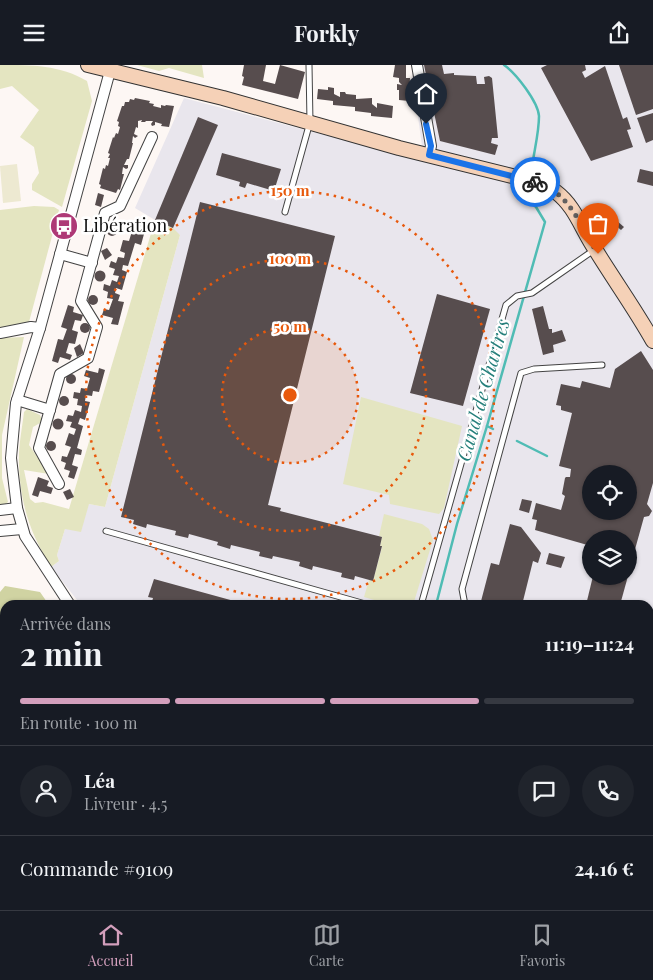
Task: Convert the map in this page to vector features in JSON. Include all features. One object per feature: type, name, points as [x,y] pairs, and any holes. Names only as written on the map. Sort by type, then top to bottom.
[{"type":"main road","points":[[88,65],[109,68],[310,121],[399,148],[539,183],[554,191],[568,203],[595,250],[638,313],[653,341]]},
{"type":"street","points":[[417,65],[431,146],[429,155]]},
{"type":"street","points":[[67,600],[22,529],[17,508],[11,458],[17,400],[40,328],[109,68]]},
{"type":"street","points":[[59,484],[40,449],[50,410],[60,374],[88,358],[97,327],[81,301],[105,213],[120,205],[152,137]]},
{"type":"street","points":[[60,254],[92,263]]},
{"type":"street","points":[[0,333],[31,327],[40,328]]},
{"type":"street","points":[[17,400],[50,410]]},
{"type":"street","points":[[0,510],[17,508]]},
{"type":"street","points":[[0,531],[22,529]]},
{"type":"lane","points":[[285,212],[310,121],[309,65]]},
{"type":"lane","points":[[421,600],[506,305],[517,296],[532,293],[595,250]]},
{"type":"lane","points":[[464,600],[462,589],[520,373],[534,369],[602,365]]},
{"type":"lane","points":[[106,531],[351,600]]},
{"type":"shaded area","points":[[411,65],[653,65],[653,600],[77,600],[51,567],[59,561],[57,555],[65,529],[89,504],[105,507],[180,235],[135,208],[184,98],[424,161]]},
{"type":"shaded area","points":[[17,164],[21,201],[3,203],[0,166]]},
{"type":"green space","points":[[0,65],[56,69],[87,81],[92,101],[62,207],[32,190],[32,184],[39,173],[34,147],[20,137],[39,110],[12,86],[0,89]]},
{"type":"green space","points":[[137,65],[202,65],[204,78],[169,68],[159,71]]},
{"type":"green space","points":[[34,206],[54,207],[59,210],[29,322],[0,328],[0,210]]},
{"type":"green space","points":[[155,220],[173,228],[180,235],[105,507],[89,504],[81,532],[65,529],[57,555],[59,561],[51,567],[32,531],[24,506],[19,459],[24,412],[27,409],[40,415],[42,420],[33,427],[29,445],[49,474],[24,470],[30,499],[35,503],[43,502],[69,509]]},
{"type":"green space","points":[[24,337],[2,435],[2,478],[8,502],[0,506],[0,338]]},
{"type":"green space","points":[[361,397],[462,426],[444,508],[439,514],[390,504],[389,495],[343,484]]},
{"type":"green space","points":[[384,514],[422,524],[429,529],[433,540],[415,600],[374,600],[364,597],[369,580],[373,581],[382,547],[380,546],[382,537],[379,536]]},
{"type":"green space","points":[[5,586],[40,592],[46,600],[0,600],[0,592]]},
{"type":"building","points":[[244,65],[266,65],[263,81],[275,84],[280,65],[305,72],[298,99],[242,85]]},
{"type":"building","points":[[395,65],[406,65],[406,78],[410,78],[409,101],[399,100],[397,84],[402,85],[399,82],[399,78],[393,77]]},
{"type":"building","points":[[424,65],[442,65],[444,74],[454,73],[454,75],[476,76],[477,84],[485,84],[484,77],[489,76],[492,78],[498,138],[492,138],[491,143],[498,145],[495,155],[440,141]]},
{"type":"building","points":[[547,65],[585,65],[586,70],[582,72],[585,78],[605,66],[623,119],[627,117],[631,129],[627,130],[633,147],[591,161],[541,68]]},
{"type":"building","points":[[619,65],[653,65],[653,109],[636,115]]},
{"type":"building","points":[[328,87],[334,88],[334,94],[340,97],[340,92],[345,92],[346,94],[356,95],[356,99],[372,98],[372,104],[377,108],[377,103],[393,106],[392,118],[371,116],[371,113],[355,111],[355,107],[333,105],[333,101],[317,99],[318,89],[328,90]]},
{"type":"building","points":[[135,98],[150,101],[149,103],[154,104],[153,106],[161,108],[161,105],[174,106],[169,127],[161,126],[162,124],[155,122],[155,125],[152,126],[153,121],[138,121],[138,128],[136,127],[134,134],[138,136],[135,138],[133,136],[129,159],[127,159],[124,165],[128,165],[128,168],[123,167],[122,174],[124,174],[120,190],[118,189],[116,193],[100,188],[101,185],[99,184],[103,168],[105,169],[106,165],[108,166],[110,154],[108,153],[113,137],[116,133],[118,134],[120,127],[117,121],[122,106],[124,106],[125,102]]},
{"type":"building","points":[[653,113],[653,140],[646,143],[637,118]]},
{"type":"building","points":[[198,117],[218,125],[173,228],[155,220]]},
{"type":"building","points":[[222,153],[281,169],[274,191],[247,183],[245,188],[239,186],[240,182],[216,175]]},
{"type":"building","points":[[640,169],[653,172],[653,186],[637,182]]},
{"type":"building","points":[[98,193],[104,195],[101,207],[95,205]]},
{"type":"building","points":[[200,202],[335,236],[268,505],[281,508],[280,511],[382,537],[380,546],[382,546],[373,581],[355,576],[354,580],[341,577],[342,573],[313,566],[312,570],[299,566],[300,562],[273,556],[272,559],[259,556],[260,552],[231,545],[230,549],[217,545],[218,542],[189,534],[188,538],[175,535],[176,531],[147,524],[146,528],[133,524],[134,520],[121,517]]},
{"type":"building","points":[[141,221],[147,223],[141,245],[135,243],[128,266],[123,265],[122,270],[127,272],[122,290],[116,288],[115,293],[120,295],[118,301],[124,302],[118,325],[111,324],[113,318],[102,315],[104,309],[109,310],[113,299],[107,298],[108,292],[103,290],[104,284],[110,286],[112,280],[117,282],[119,276],[113,275],[115,269],[109,267],[111,261],[116,263],[118,257],[124,258],[125,253],[120,251],[123,240],[129,241],[132,231],[126,229],[128,223],[139,226]]},
{"type":"building","points":[[617,221],[624,227],[621,230],[614,224]]},
{"type":"building","points":[[110,226],[114,226],[117,231],[116,235],[110,236],[107,233],[107,229]]},
{"type":"building","points":[[107,248],[112,255],[105,260],[101,251]]},
{"type":"building","points":[[98,271],[102,271],[105,276],[104,280],[98,281],[95,278],[95,274]]},
{"type":"building","points":[[437,294],[490,309],[463,406],[410,393]]},
{"type":"building","points":[[91,295],[95,295],[98,300],[97,304],[91,305],[88,302],[88,298]]},
{"type":"building","points":[[68,305],[74,307],[73,312],[83,315],[81,321],[75,320],[72,330],[78,332],[75,344],[69,343],[66,353],[72,355],[70,360],[60,357],[58,363],[52,361],[58,339],[63,340],[67,329],[61,327]]},
{"type":"building","points":[[543,306],[549,329],[552,329],[552,333],[562,330],[566,341],[553,345],[554,352],[543,355],[532,309]]},
{"type":"building","points":[[83,323],[87,323],[90,328],[89,332],[83,333],[80,330],[80,326]]},
{"type":"building","points":[[80,344],[84,353],[77,357],[74,348]]},
{"type":"building","points":[[641,351],[653,370],[653,483],[647,504],[652,511],[649,516],[644,517],[637,542],[637,530],[582,530],[582,543],[535,530],[537,520],[532,519],[536,503],[561,510],[565,496],[562,494],[565,478],[570,477],[571,469],[559,466],[572,413],[561,410],[561,406],[556,405],[561,384],[580,388],[582,381],[610,388],[615,369]]},
{"type":"building","points":[[99,368],[105,370],[99,392],[93,391],[92,396],[86,395],[85,401],[90,402],[85,420],[80,418],[78,424],[83,426],[77,448],[82,450],[81,455],[75,454],[72,465],[78,467],[74,479],[68,477],[70,471],[64,469],[66,463],[61,461],[62,456],[67,457],[71,447],[65,445],[69,433],[74,435],[76,429],[70,427],[72,422],[66,421],[68,415],[73,416],[75,410],[81,412],[82,406],[77,405],[78,399],[73,398],[74,392],[80,393],[81,388],[87,389],[90,378],[84,376],[86,370],[98,373]]},
{"type":"building","points":[[69,374],[73,374],[76,379],[75,383],[69,384],[66,381],[66,377]]},
{"type":"building","points":[[62,396],[66,396],[69,401],[68,405],[62,406],[59,403],[59,399]]},
{"type":"building","points":[[56,419],[60,419],[63,424],[62,428],[56,429],[53,426],[53,422]]},
{"type":"building","points":[[49,441],[53,441],[56,446],[55,450],[49,451],[46,448],[46,444]]},
{"type":"building","points":[[38,477],[49,481],[47,486],[53,488],[51,494],[40,491],[38,497],[32,495]]},
{"type":"building","points":[[70,489],[74,497],[67,500],[63,492]]},
{"type":"building","points":[[522,499],[532,501],[529,513],[519,510]]},
{"type":"building","points":[[510,524],[521,527],[541,553],[538,563],[533,561],[523,600],[481,600],[491,563],[499,565]]},
{"type":"building","points":[[549,553],[565,557],[561,568],[546,564]]},
{"type":"building","points":[[154,579],[230,600],[152,600],[153,598],[148,597]]},
{"type":"building","points":[[591,585],[626,585],[621,600],[587,600]]},
{"type":"waterway","name":"Canal de Chartres","points":[[504,65],[526,88],[538,110],[538,129],[532,167]]},
{"type":"waterway","name":"Canal de Chartres","points":[[437,600],[457,524],[545,222],[536,207],[524,195],[525,188]]},
{"type":"waterway","name":"Canal de Chartres","points":[[487,426],[493,429]]},
{"type":"waterway","points":[[517,441],[547,456]]},
{"type":"way so far","points":[[535,182],[554,191],[568,203],[598,254]]},
{"type":"place","name":"Libération","points":[[64,226]]},
{"type":"route","points":[[426,124],[431,146],[429,155],[535,182]]}]
